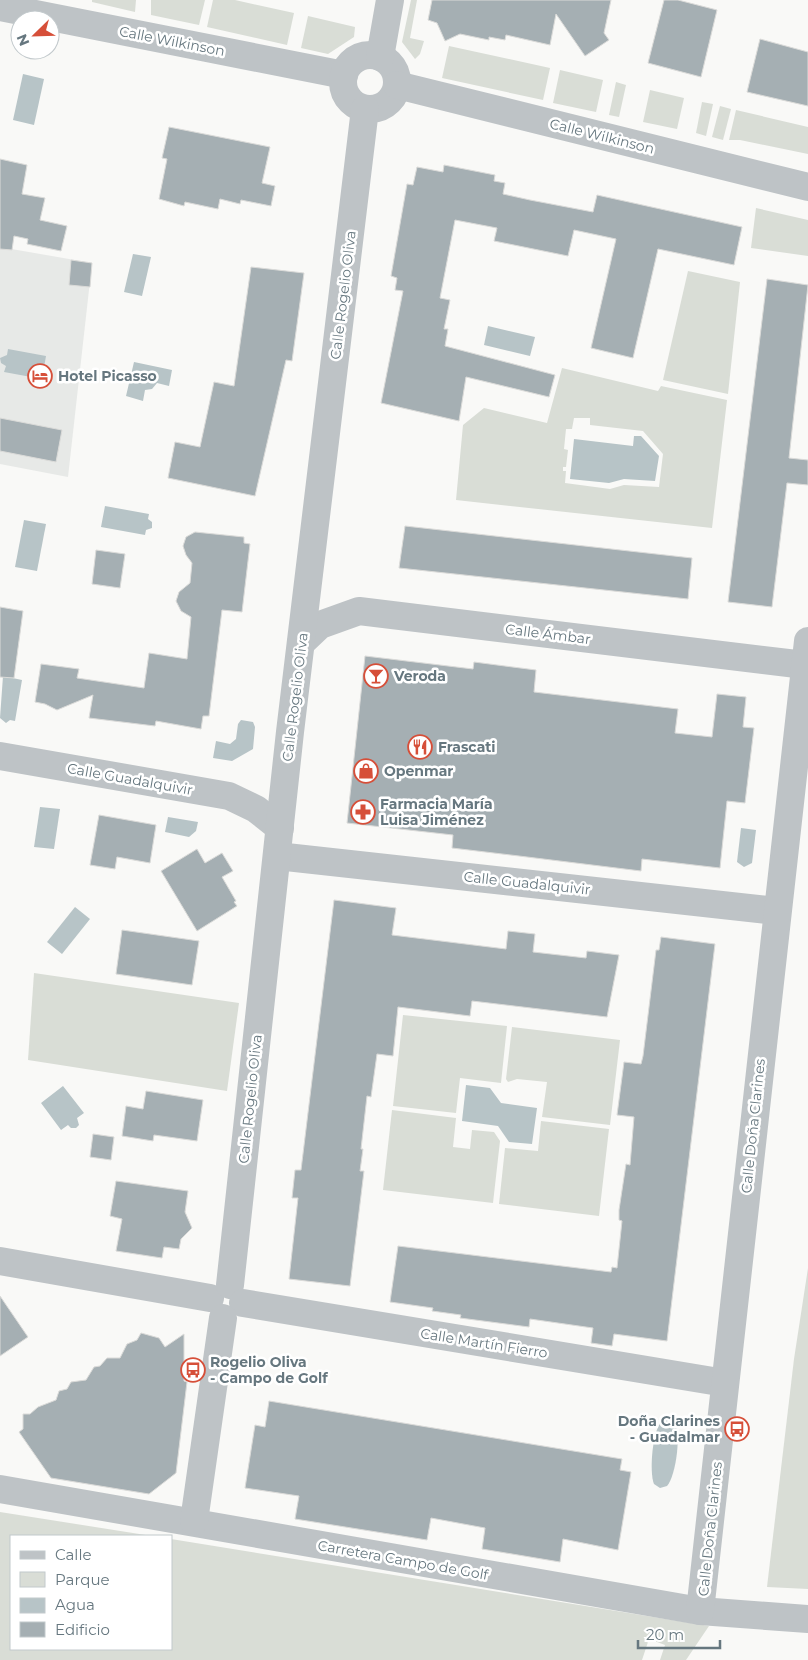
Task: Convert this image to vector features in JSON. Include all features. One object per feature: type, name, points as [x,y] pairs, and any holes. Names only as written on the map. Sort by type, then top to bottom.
[{"type":"street","points":[[380,57],[390,0]]},
{"type":"street","name":"Calle Wilkinson","points":[[0,7],[344,75]]},
{"type":"street","points":[[371,55],[380,57],[393,68],[397,85],[390,101],[383,107],[365,109],[350,100],[343,84],[344,75],[354,60],[371,55]]},
{"type":"street","name":"Calle Wilkinson","points":[[397,85],[808,187]]},
{"type":"street","name":"Calle Rogelio Oliva","points":[[194,1522],[227,1301],[301,643],[365,109]]},
{"type":"street","name":"Calle Ámbar","points":[[301,643],[320,625],[359,611],[806,653]]},
{"type":"street","name":"Calle Doña Clarines","points":[[700,1611],[806,653]]},
{"type":"street","name":"Calle Guadalquivir","points":[[0,756],[229,796],[256,808],[280,828]]},
{"type":"street","name":"Calle Guadalquivir","points":[[278,856],[777,911]]},
{"type":"street","name":"Calle Martín Fierro","points":[[0,1261],[227,1301],[725,1383]]},
{"type":"street","name":"Carretera Campo de Golf","points":[[0,1489],[700,1611],[808,1619]]},
{"type":"shaded area","name":"Hotel Picasso","points":[[0,247],[92,263],[68,477],[0,464]]},
{"type":"green space","points":[[92,0],[136,0],[135,12],[92,2]]},
{"type":"green space","points":[[151,0],[205,0],[199,25],[151,15]]},
{"type":"green space","points":[[213,0],[235,0],[294,13],[287,45],[207,27]]},
{"type":"green space","points":[[411,0],[417,0],[410,38],[424,41],[420,54],[415,59],[402,42]]},
{"type":"green space","points":[[308,16],[355,27],[354,37],[328,54],[301,48]]},
{"type":"green space","points":[[449,46],[550,68],[543,100],[442,78]]},
{"type":"green space","points":[[560,70],[603,80],[596,112],[553,103]]},
{"type":"green space","points":[[616,82],[626,85],[619,117],[609,115]]},
{"type":"green space","points":[[650,90],[684,98],[677,129],[643,122]]},
{"type":"green space","points":[[702,102],[713,104],[706,136],[696,133]]},
{"type":"green space","points":[[720,106],[731,109],[723,140],[712,137]]},
{"type":"green space","points":[[736,110],[808,127],[808,154],[740,140],[729,140]]},
{"type":"green space","points":[[756,208],[808,220],[808,256],[751,248]]},
{"type":"green space","points":[[688,271],[740,282],[728,394],[663,380]]},
{"type":"green space","points":[[562,368],[658,391],[661,386],[727,400],[712,528],[456,500],[463,425],[484,408],[547,423]],"holes":[[[574,418],[590,418],[590,425],[643,431],[663,454],[659,487],[624,485],[610,489],[565,483],[566,471],[563,471],[563,467],[566,467],[568,450],[564,449],[566,429],[572,429]]]},
{"type":"green space","points":[[34,973],[239,1003],[227,1091],[28,1060]]},
{"type":"green space","points":[[403,1015],[507,1026],[501,1083],[460,1078],[456,1113],[393,1106]]},
{"type":"green space","points":[[512,1027],[620,1040],[610,1125],[542,1117],[547,1082],[517,1079],[508,1082],[506,1079]]},
{"type":"green space","points":[[392,1110],[456,1118],[453,1147],[470,1149],[472,1130],[494,1132],[500,1141],[493,1203],[383,1190]]},
{"type":"green space","points":[[541,1121],[609,1129],[599,1216],[499,1204],[505,1148],[538,1151]]},
{"type":"green space","points":[[808,1268],[808,1589],[767,1587],[794,1359]]},
{"type":"green space","points":[[0,1512],[146,1535],[10,1535],[10,1650],[172,1650],[172,1539],[709,1626],[686,1660],[660,1660],[665,1645],[649,1639],[642,1660],[0,1660]]},
{"type":"water","points":[[23,74],[44,79],[34,125],[13,120]]},
{"type":"water","points":[[133,254],[151,257],[142,296],[124,292]]},
{"type":"water","points":[[488,326],[535,337],[530,356],[484,345]]},
{"type":"water","points":[[8,349],[46,356],[42,379],[4,372],[6,366],[1,363],[0,358],[7,355]]},
{"type":"water","points":[[134,362],[172,370],[169,386],[157,383],[152,389],[145,390],[143,401],[126,396]]},
{"type":"water","points":[[634,436],[641,436],[659,456],[655,481],[624,479],[609,483],[570,479],[574,439],[633,446]]},
{"type":"water","points":[[105,506],[149,514],[148,519],[152,522],[152,528],[146,530],[145,535],[101,527]]},
{"type":"water","points":[[24,520],[46,524],[37,571],[15,567]]},
{"type":"water","points":[[3,676],[22,680],[15,721],[10,720],[6,723],[0,718]]},
{"type":"water","points":[[241,720],[253,722],[255,727],[253,749],[232,761],[213,758],[216,741],[230,744],[236,739],[238,724]]},
{"type":"water","points":[[40,807],[60,809],[54,849],[34,847]]},
{"type":"water","points":[[168,817],[198,822],[196,831],[189,837],[165,832]]},
{"type":"water","points":[[741,828],[756,830],[752,863],[744,867],[737,862]]},
{"type":"water","points":[[75,907],[90,919],[62,954],[47,942]]},
{"type":"water","points":[[466,1085],[490,1088],[501,1103],[537,1108],[532,1144],[509,1142],[498,1126],[462,1121]]},
{"type":"water","points":[[63,1086],[84,1113],[77,1118],[79,1125],[76,1128],[71,1128],[68,1125],[61,1130],[41,1103]]},
{"type":"water","points":[[664,1419],[672,1419],[675,1424],[678,1442],[670,1481],[667,1486],[660,1488],[654,1484],[652,1460],[654,1440],[660,1423]]},
{"type":"building","points":[[432,0],[611,0],[604,33],[609,40],[585,56],[556,14],[550,45],[506,35],[505,40],[489,37],[489,40],[460,34],[445,41],[437,23],[428,20]]},
{"type":"building","points":[[664,0],[678,0],[717,10],[701,77],[648,63]]},
{"type":"building","points":[[760,39],[808,52],[808,106],[747,92]]},
{"type":"building","points":[[169,127],[270,147],[262,183],[275,186],[271,206],[241,200],[240,204],[220,199],[218,209],[185,202],[184,206],[159,199],[167,159],[162,158]]},
{"type":"building","points":[[0,159],[27,165],[22,194],[45,198],[40,220],[67,226],[61,251],[27,244],[28,239],[14,236],[12,250],[0,249]]},
{"type":"building","points":[[444,165],[495,175],[494,181],[505,183],[503,194],[530,200],[593,212],[597,195],[742,227],[734,265],[658,249],[633,358],[591,348],[616,239],[574,230],[568,256],[494,241],[497,228],[455,220],[440,298],[450,300],[444,329],[448,329],[445,346],[555,375],[549,397],[466,377],[459,421],[381,403],[403,291],[395,290],[397,278],[391,276],[407,184],[413,185],[417,167],[443,172]]},
{"type":"building","points":[[71,260],[92,263],[90,287],[69,285]]},
{"type":"building","points":[[251,267],[304,273],[292,361],[286,360],[255,496],[168,478],[175,442],[200,447],[214,382],[234,386]]},
{"type":"building","points":[[767,279],[808,285],[789,458],[808,460],[808,485],[787,483],[772,607],[728,602]]},
{"type":"building","points":[[0,418],[62,430],[56,462],[0,451]]},
{"type":"building","points":[[405,526],[692,558],[688,599],[399,568]]},
{"type":"building","points":[[195,532],[244,537],[244,543],[250,544],[242,612],[222,610],[209,716],[203,716],[201,729],[156,721],[155,726],[89,718],[93,695],[57,710],[45,704],[35,702],[41,664],[79,669],[77,678],[144,688],[149,653],[187,659],[191,617],[181,611],[176,601],[179,592],[190,583],[192,563],[186,555],[183,546],[186,537]]},
{"type":"building","points":[[96,550],[125,554],[120,588],[92,584]]},
{"type":"building","points":[[0,607],[23,611],[14,678],[0,677]]},
{"type":"building","points":[[365,656],[473,669],[474,662],[536,670],[534,692],[678,709],[675,733],[712,737],[717,694],[746,697],[743,727],[754,728],[745,803],[727,801],[720,868],[642,859],[641,871],[452,848],[453,835],[347,823]]},
{"type":"building","points":[[99,815],[156,825],[150,863],[117,857],[115,869],[90,865]]},
{"type":"building","points":[[197,849],[205,863],[222,853],[233,871],[222,877],[237,906],[197,931],[161,871]]},
{"type":"building","points":[[334,900],[396,908],[392,935],[506,949],[508,931],[535,934],[533,952],[586,958],[587,951],[619,955],[607,1017],[472,1001],[470,1016],[398,1007],[393,1056],[377,1054],[371,1097],[367,1096],[360,1171],[364,1171],[350,1286],[289,1279],[298,1198],[292,1198],[295,1170],[301,1170]]},
{"type":"building","points":[[122,930],[199,941],[192,985],[116,974]]},
{"type":"building","points":[[661,937],[715,944],[667,1341],[614,1334],[612,1346],[591,1343],[593,1328],[530,1319],[529,1327],[460,1318],[461,1315],[432,1311],[433,1308],[390,1302],[398,1246],[611,1272],[612,1267],[617,1268],[622,1221],[619,1220],[619,1210],[626,1164],[630,1165],[634,1117],[617,1115],[624,1062],[641,1064],[656,950],[659,950]]},
{"type":"building","points":[[146,1091],[203,1100],[197,1141],[154,1135],[153,1141],[122,1136],[126,1106],[143,1109]]},
{"type":"building","points":[[93,1134],[114,1137],[111,1160],[90,1157]]},
{"type":"building","points":[[116,1181],[188,1191],[185,1212],[192,1228],[181,1239],[179,1249],[164,1247],[162,1258],[116,1251],[122,1219],[110,1216]]},
{"type":"building","points":[[0,1296],[28,1337],[0,1356]]},
{"type":"building","points":[[141,1333],[159,1338],[165,1347],[184,1334],[184,1381],[187,1382],[176,1473],[149,1494],[51,1478],[19,1432],[23,1429],[23,1414],[30,1414],[38,1407],[56,1400],[59,1391],[67,1389],[71,1382],[86,1380],[94,1367],[100,1366],[107,1358],[120,1358],[127,1344],[137,1340]]},
{"type":"building","points":[[269,1401],[622,1459],[620,1470],[631,1472],[618,1550],[563,1539],[560,1562],[482,1549],[485,1528],[431,1518],[427,1540],[295,1519],[299,1496],[245,1488],[255,1425],[265,1427]]},
{"type":"place","name":"Hotel Picasso","points":[[40,376]]},
{"type":"place","name":"Veroda","points":[[376,676]]},
{"type":"place","name":"Frascati","points":[[420,747]]},
{"type":"place","name":"Openmar","points":[[366,771]]},
{"type":"place","name":"Farmacia María Luisa Jiménez","points":[[363,812]]},
{"type":"place","name":"Rogelio Oliva - Campo de Golf","points":[[193,1370]]},
{"type":"place","name":"Doña Clarines - Guadalmar","points":[[737,1429]]}]
